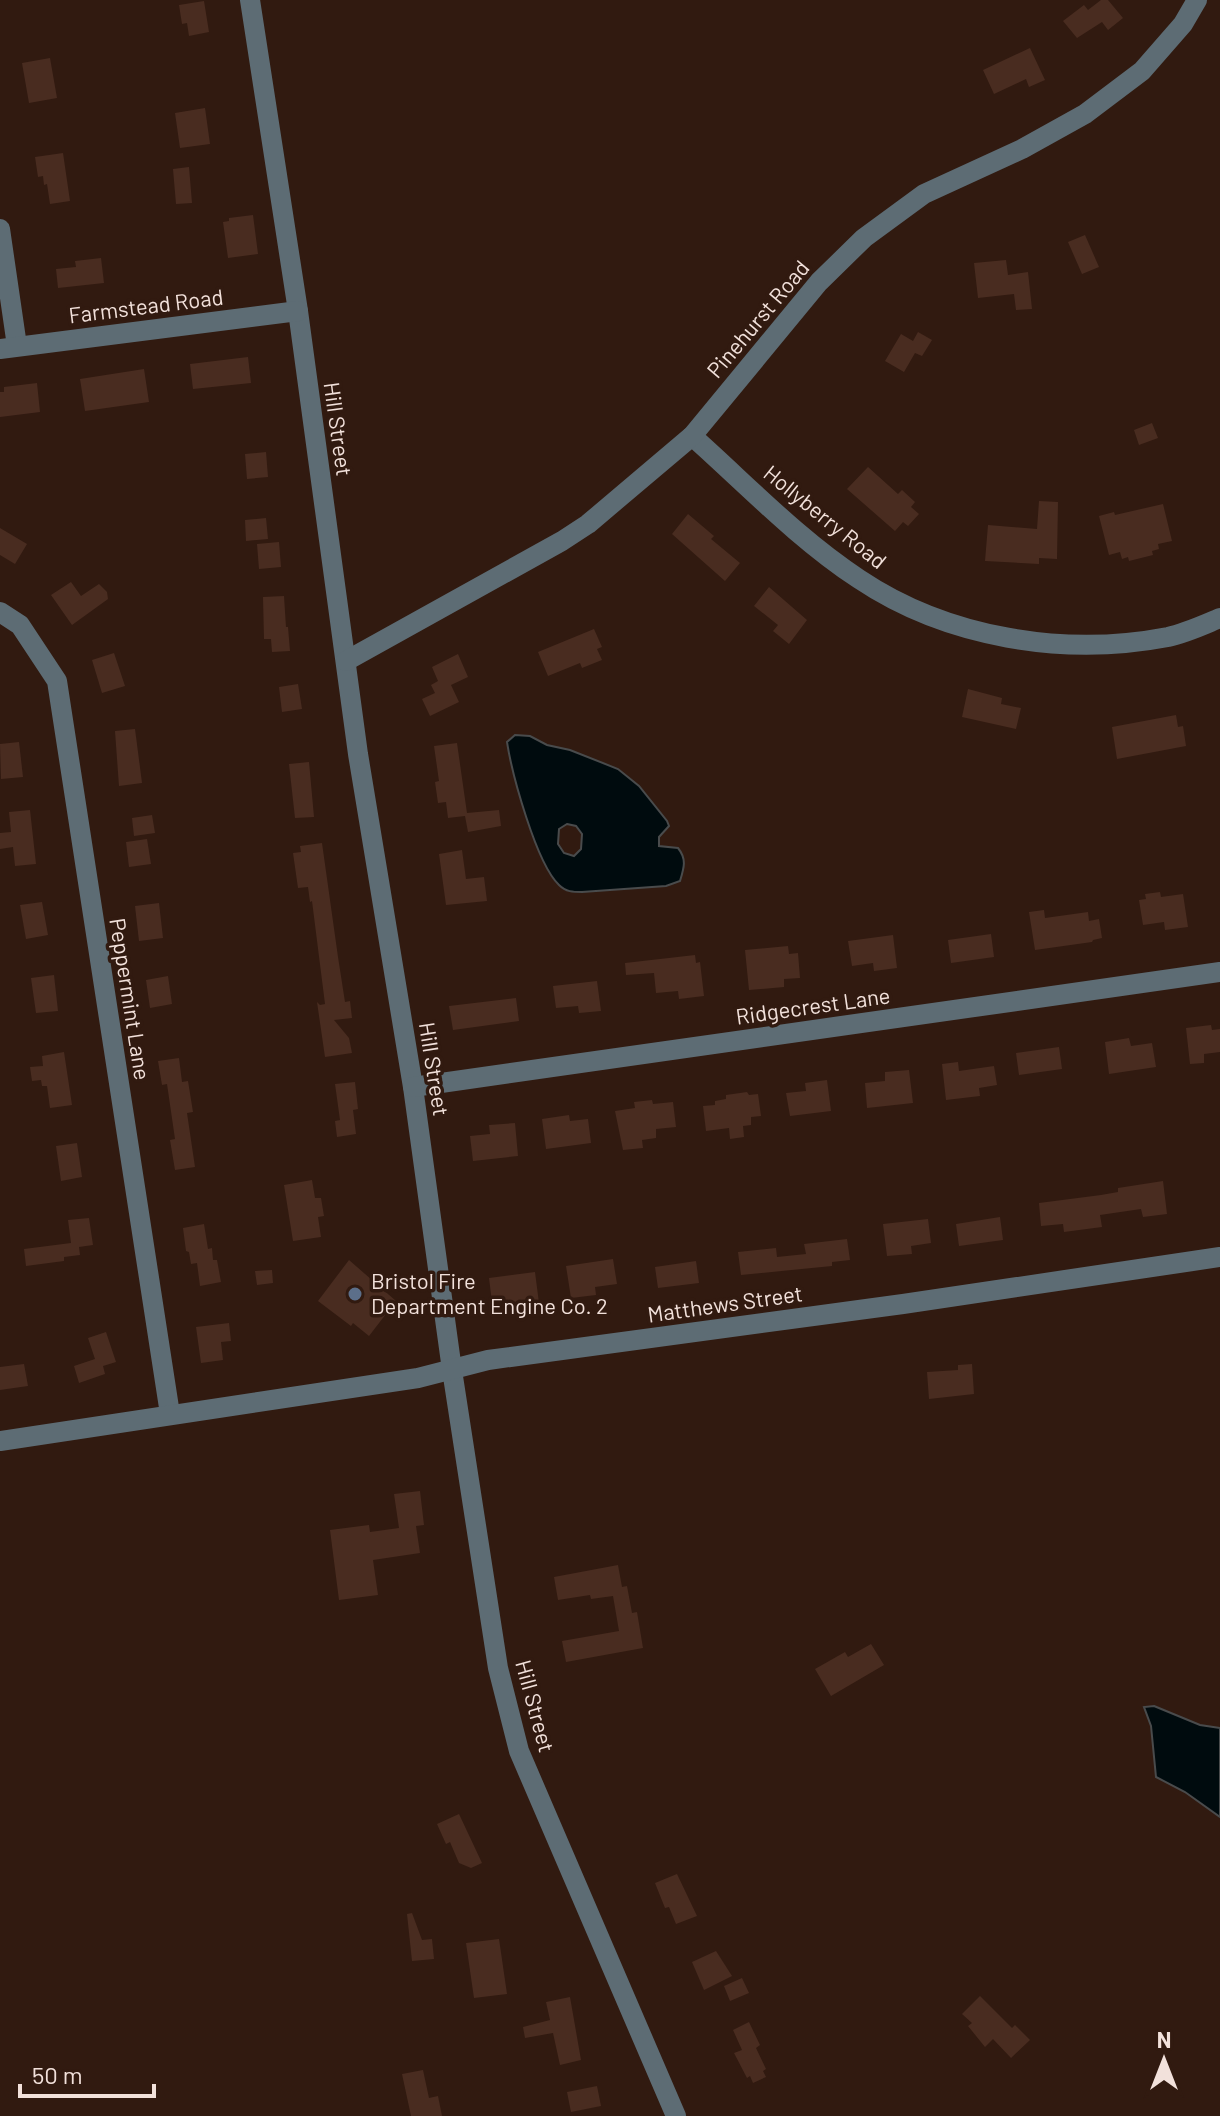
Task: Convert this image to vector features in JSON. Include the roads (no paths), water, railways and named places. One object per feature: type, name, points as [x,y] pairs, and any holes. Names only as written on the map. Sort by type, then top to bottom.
[{"type":"street","name":"Hill Street","points":[[250,0],[298,311],[358,754],[413,1087],[498,1668],[519,1751],[676,2116]]},
{"type":"street","name":"Pinehurst Road","points":[[346,661],[588,524],[692,436],[819,282],[864,238],[924,194],[1022,149],[1085,114],[1142,71],[1183,24],[1197,0]]},
{"type":"street","points":[[0,229],[9,347]]},
{"type":"street","name":"Farmstead Road","points":[[9,347],[298,311]]},
{"type":"street","name":"Hollyberry Road","points":[[692,436],[802,534],[859,579],[921,613],[988,635],[1074,645],[1115,644],[1171,636],[1220,618]]},
{"type":"street","name":"Peppermint Lane","points":[[0,612],[20,625],[57,681],[170,1414]]},
{"type":"street","name":"Ridgecrest Lane","points":[[413,1087],[1220,972]]},
{"type":"street","name":"Matthews Street","points":[[0,1441],[418,1378],[488,1360],[1220,1257]]},
{"type":"place","name":"Bristol Fire Department Engine Co. 2","points":[[355,1294]]}]
